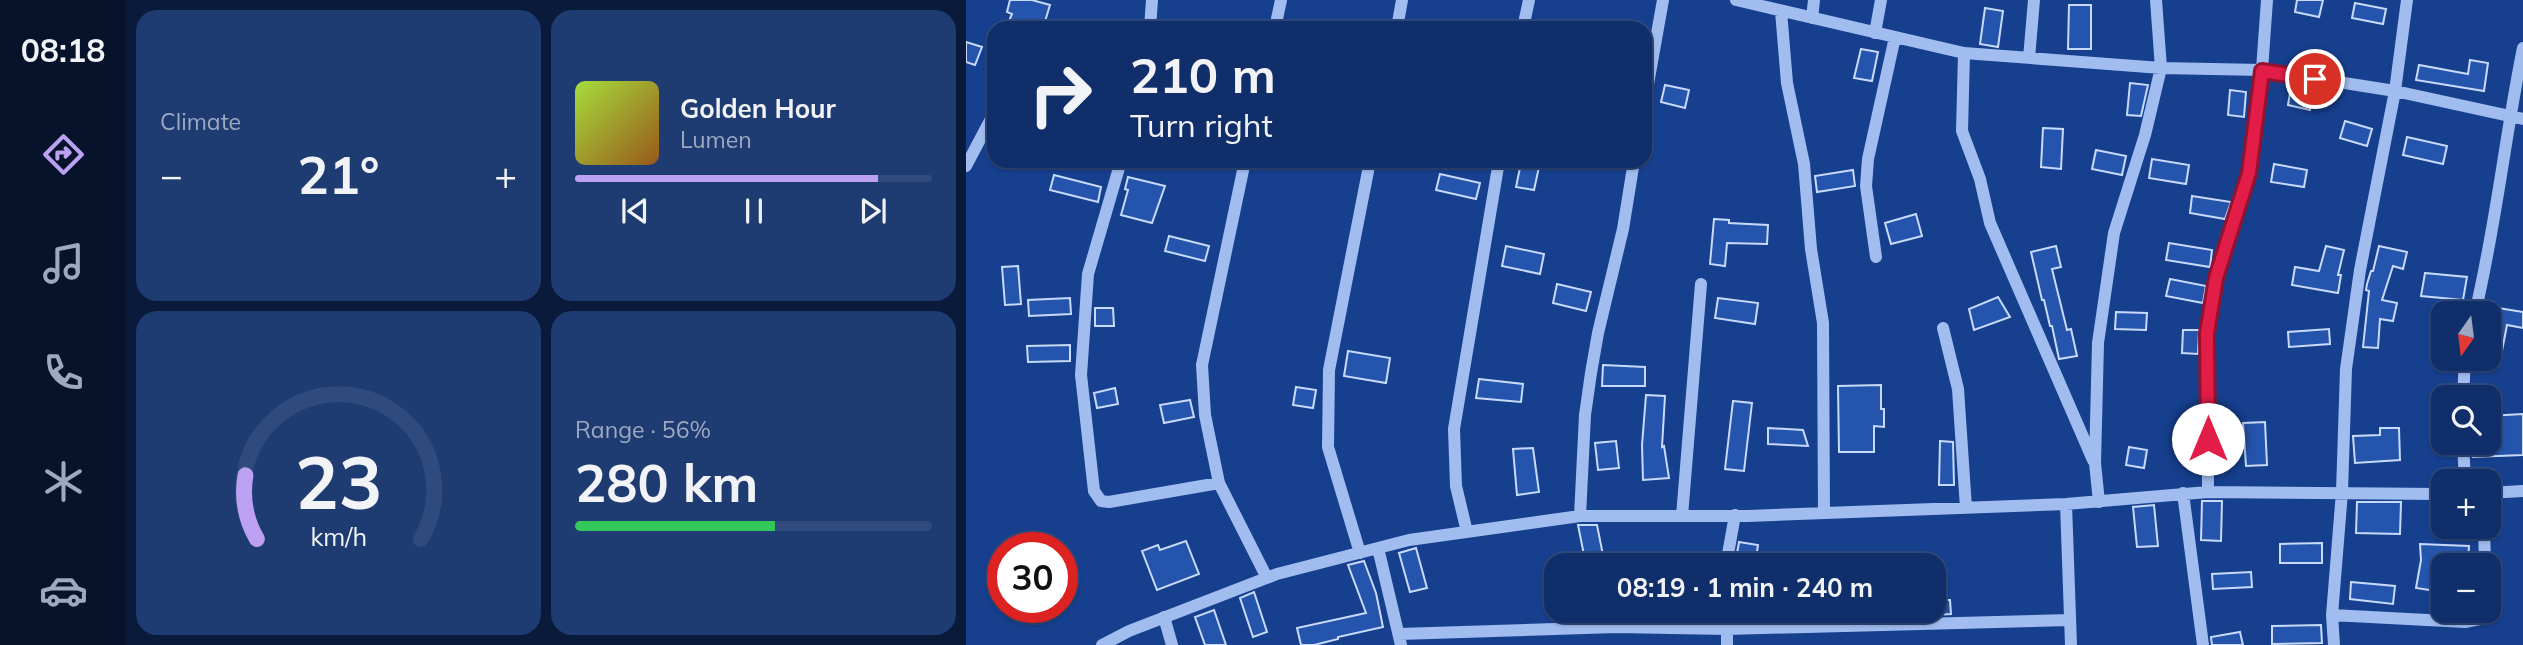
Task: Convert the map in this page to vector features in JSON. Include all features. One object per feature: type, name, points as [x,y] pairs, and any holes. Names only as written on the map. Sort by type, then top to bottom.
[{"type":"street","points":[[1150,21],[1152,0]]},
{"type":"street","points":[[1276,21],[1281,0]]},
{"type":"street","points":[[1398,21],[1402,0]]},
{"type":"street","points":[[1525,21],[1529,0]]},
{"type":"street","points":[[1652,62],[1663,0]]},
{"type":"street","points":[[1735,0],[1964,53],[2161,68],[2262,71],[2395,91],[2510,114],[2523,119]]},
{"type":"street","points":[[1812,18],[1814,0]]},
{"type":"street","points":[[1875,33],[1881,0]]},
{"type":"street","points":[[2029,58],[2034,0]]},
{"type":"street","points":[[2099,502],[2095,463],[2098,343],[2114,233],[2145,135],[2161,68],[2156,0]]},
{"type":"street","points":[[2208,492],[2207,333],[2216,278],[2249,173],[2262,71],[2267,0]]},
{"type":"street","points":[[2334,645],[2332,615],[2342,492],[2346,369],[2360,270],[2395,91],[2407,0]]},
{"type":"street","points":[[1781,11],[1787,83],[1804,164],[1811,249],[1823,323],[1824,513]]},
{"type":"street","points":[[1876,257],[1866,187],[1868,159],[1895,37]]},
{"type":"street","points":[[2479,301],[2523,48]]},
{"type":"street","points":[[1964,53],[1962,131],[1980,179],[1990,223],[2095,463]]},
{"type":"street","points":[[966,166],[987,126]]},
{"type":"street","points":[[1119,168],[1088,274],[1081,375],[1096,498],[1109,502],[1219,483]]},
{"type":"street","points":[[1244,168],[1202,365],[1205,415],[1219,483],[1267,578]]},
{"type":"street","points":[[1360,553],[1328,447],[1329,370],[1369,168]]},
{"type":"street","points":[[1467,532],[1456,486],[1454,429],[1498,168]]},
{"type":"street","points":[[1580,516],[1585,415],[1591,373],[1623,229],[1633,168]]},
{"type":"street","points":[[1682,516],[1701,284]]},
{"type":"street","points":[[1943,328],[1958,389],[1966,508]]},
{"type":"street","points":[[2501,492],[2523,491]]},
{"type":"street","points":[[1102,645],[1129,631],[1267,578],[1378,548],[1409,540],[1580,516],[1735,516],[1966,508],[2099,502],[2208,492],[2431,494]]},
{"type":"street","points":[[2183,493],[2203,645]]},
{"type":"street","points":[[2066,504],[2071,645]]},
{"type":"street","points":[[1729,553],[1735,516]]},
{"type":"street","points":[[1378,548],[1400,639],[1616,627],[1727,629],[2070,620]]},
{"type":"street","points":[[2332,615],[2431,620]]},
{"type":"street","points":[[1164,617],[1172,645]]},
{"type":"street","points":[[1727,623],[1727,645]]},
{"type":"building","points":[[1010,0],[1032,0],[1050,5],[1045,21],[1009,21],[1012,14],[1007,12]]},
{"type":"building","points":[[2297,0],[2323,0],[2319,17],[2295,12]]},
{"type":"building","points":[[2355,3],[2386,9],[2383,24],[2352,18]]},
{"type":"building","points":[[2069,5],[2091,5],[2091,49],[2068,49]]},
{"type":"building","points":[[1985,8],[2003,11],[1998,47],[1980,44]]},
{"type":"building","points":[[966,42],[982,47],[975,65],[966,62]]},
{"type":"building","points":[[1861,49],[1878,52],[1872,81],[1854,78]]},
{"type":"building","points":[[2470,60],[2488,63],[2484,91],[2416,80],[2419,65],[2468,74]]},
{"type":"building","points":[[2130,83],[2148,85],[2141,116],[2127,115]]},
{"type":"building","points":[[1665,85],[1689,90],[1685,108],[1661,102]]},
{"type":"building","points":[[2291,87],[2313,92],[2310,110],[2288,105]]},
{"type":"building","points":[[2230,90],[2246,92],[2244,117],[2228,115]]},
{"type":"building","points":[[2345,121],[2372,129],[2367,146],[2340,138]]},
{"type":"building","points":[[2043,128],[2063,129],[2061,169],[2041,167]]},
{"type":"building","points":[[2407,137],[2447,146],[2443,164],[2403,155]]},
{"type":"building","points":[[2096,150],[2126,156],[2122,175],[2092,169]]},
{"type":"building","points":[[2152,159],[2189,165],[2186,184],[2149,178]]},
{"type":"building","points":[[2274,164],[2307,170],[2304,187],[2271,182]]},
{"type":"building","points":[[1520,168],[1539,168],[1534,190],[1516,187]]},
{"type":"building","points":[[1853,170],[1855,186],[1817,192],[1815,176]]},
{"type":"building","points":[[1440,174],[1480,183],[1476,199],[1436,190]]},
{"type":"building","points":[[1054,175],[1101,187],[1098,202],[1050,190]]},
{"type":"building","points":[[1128,177],[1165,186],[1152,223],[1121,215],[1128,190],[1125,189]]},
{"type":"building","points":[[2192,196],[2231,202],[2225,219],[2190,213]]},
{"type":"building","points":[[1916,214],[1922,236],[1891,244],[1885,223]]},
{"type":"building","points":[[1714,219],[1729,220],[1729,223],[1768,225],[1767,244],[1727,243],[1725,266],[1710,264]]},
{"type":"building","points":[[1169,236],[1209,246],[1205,261],[1165,251]]},
{"type":"building","points":[[2169,243],[2212,250],[2210,267],[2166,260]]},
{"type":"building","points":[[1506,246],[1544,254],[1540,274],[1502,266]]},
{"type":"building","points":[[2056,246],[2061,267],[2052,269],[2067,330],[2071,329],[2077,356],[2059,359],[2031,252]]},
{"type":"building","points":[[2326,246],[2344,250],[2338,275],[2341,275],[2338,293],[2292,285],[2295,267],[2319,271]]},
{"type":"building","points":[[2379,246],[2407,252],[2403,269],[2393,266],[2382,300],[2397,303],[2393,321],[2380,319],[2378,348],[2363,347],[2369,291],[2366,290]]},
{"type":"building","points":[[1018,266],[1021,304],[1005,305],[1002,267]]},
{"type":"building","points":[[2425,273],[2467,277],[2463,300],[2421,296]]},
{"type":"building","points":[[2170,279],[2206,286],[2203,303],[2166,296]]},
{"type":"building","points":[[1557,284],[1591,292],[1586,311],[1553,303]]},
{"type":"building","points":[[1998,297],[2010,317],[1974,330],[1969,309]]},
{"type":"building","points":[[1070,298],[1071,314],[1029,316],[1028,300]]},
{"type":"building","points":[[1718,298],[1758,303],[1755,324],[1715,318]]},
{"type":"building","points":[[1095,308],[1113,308],[1114,326],[1095,326]]},
{"type":"building","points":[[2501,308],[2523,312],[2523,328],[2507,325],[2501,356]]},
{"type":"building","points":[[2116,312],[2147,313],[2146,330],[2115,329]]},
{"type":"building","points":[[2329,329],[2330,344],[2289,347],[2288,332]]},
{"type":"building","points":[[2183,330],[2199,330],[2198,354],[2182,353]]},
{"type":"building","points":[[1070,345],[1070,361],[1028,362],[1027,346]]},
{"type":"building","points":[[1348,351],[1390,358],[1386,383],[1344,376]]},
{"type":"building","points":[[1603,365],[1645,367],[1645,386],[1602,386]]},
{"type":"building","points":[[1479,379],[1523,384],[1521,402],[1476,398]]},
{"type":"building","points":[[1881,385],[1884,427],[1874,426],[1874,452],[1839,452],[1838,386]]},
{"type":"building","points":[[1296,387],[1316,390],[1313,408],[1293,405]]},
{"type":"building","points":[[1115,388],[1118,404],[1097,408],[1094,393]]},
{"type":"building","points":[[1646,395],[1665,396],[1662,447],[1664,446],[1669,478],[1643,480],[1642,445]]},
{"type":"building","points":[[1190,400],[1194,417],[1164,423],[1160,405]]},
{"type":"building","points":[[1733,401],[1752,403],[1744,471],[1725,469]]},
{"type":"building","points":[[2523,414],[2523,455],[2473,457],[2501,455],[2501,415]]},
{"type":"building","points":[[2265,422],[2267,465],[2246,466],[2243,423]]},
{"type":"building","points":[[1768,428],[1803,430],[1808,446],[1768,444]]},
{"type":"building","points":[[2380,428],[2399,428],[2400,460],[2355,463],[2353,436],[2380,435]]},
{"type":"building","points":[[1616,441],[1619,468],[1598,470],[1595,443]]},
{"type":"building","points":[[1940,441],[1953,442],[1954,485],[1939,485]]},
{"type":"building","points":[[2129,447],[2147,450],[2144,468],[2126,465]]},
{"type":"building","points":[[1533,448],[1539,492],[1517,495],[1513,449]]},
{"type":"building","points":[[2202,501],[2222,501],[2221,541],[2201,540]]},
{"type":"building","points":[[2357,502],[2401,502],[2400,534],[2356,533]]},
{"type":"building","points":[[2154,505],[2158,546],[2137,547],[2133,507]]},
{"type":"building","points":[[1578,525],[1597,525],[1603,553],[1584,553]]},
{"type":"building","points":[[1186,541],[1199,574],[1157,590],[1142,551],[1158,545],[1160,550]]},
{"type":"building","points":[[1739,542],[1758,545],[1757,553],[1737,553]]},
{"type":"building","points":[[2322,543],[2322,563],[2280,563],[2280,544]]},
{"type":"building","points":[[2420,544],[2469,546],[2469,553],[2431,553],[2431,590],[2416,588],[2421,560]]},
{"type":"building","points":[[1416,548],[1427,588],[1410,592],[1399,553]]},
{"type":"building","points":[[1364,561],[1376,593],[1383,627],[1314,645],[1301,645],[1297,628],[1366,613],[1348,565]]},
{"type":"building","points":[[2251,572],[2252,587],[2213,589],[2212,574]]},
{"type":"building","points":[[2351,582],[2395,586],[2393,604],[2350,599]]},
{"type":"building","points":[[1254,592],[1267,632],[1253,637],[1240,598]]},
{"type":"building","points":[[1946,600],[1950,600],[1951,614],[1946,614]]},
{"type":"building","points":[[1214,610],[1226,645],[1205,645],[1195,617]]},
{"type":"building","points":[[2321,625],[2322,643],[2272,644],[2272,626]]},
{"type":"building","points":[[2240,632],[2243,645],[2212,645],[2211,637]]},
{"type":"route","points":[[2208,439],[2207,333],[2216,278],[2249,173],[2262,71],[2315,79]]}]
